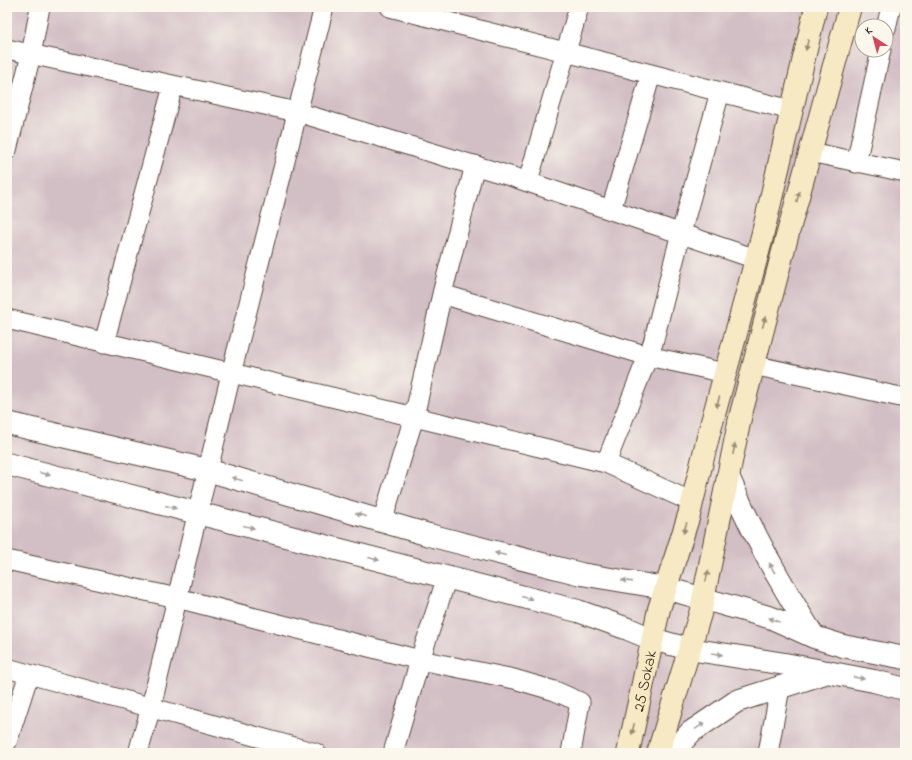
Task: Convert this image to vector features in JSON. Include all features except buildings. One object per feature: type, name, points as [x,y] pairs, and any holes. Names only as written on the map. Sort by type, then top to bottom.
[{"type":"main road","name":"25 Sokak","points":[[628,753],[659,609],[692,502],[756,259],[816,7]]},
{"type":"main road","name":"25 Sokak","points":[[658,753],[701,606],[740,418],[753,365],[850,7]]},
{"type":"street","points":[[7,150],[31,55],[40,7]]},
{"type":"street","points":[[138,753],[151,708],[207,470],[324,7]]},
{"type":"street","points":[[390,7],[791,110]]},
{"type":"street","points":[[528,181],[579,7]]},
{"type":"street","points":[[888,18],[891,7]]},
{"type":"street","points":[[7,49],[297,112],[528,181],[756,259]]},
{"type":"street","points":[[856,163],[879,58]]},
{"type":"street","points":[[611,210],[650,74]]},
{"type":"street","points":[[104,343],[172,86]]},
{"type":"street","points":[[606,463],[653,343],[681,233],[720,92]]},
{"type":"street","points":[[810,152],[856,163],[905,172]]},
{"type":"street","points":[[382,522],[414,417],[442,294],[475,165]]},
{"type":"street","points":[[442,294],[648,356],[725,372]]},
{"type":"street","points":[[7,319],[606,463],[692,502]]},
{"type":"street","points":[[753,365],[905,398]]},
{"type":"street","points":[[7,423],[207,470],[382,522],[581,574],[665,588],[701,606],[772,618],[814,637],[843,646],[905,658]]},
{"type":"street","points":[[7,464],[578,612],[652,639],[689,649],[785,664],[874,681],[905,689]]},
{"type":"street","points":[[728,476],[744,515],[759,545],[782,587],[814,637]]},
{"type":"street","points":[[7,560],[177,598],[420,660],[514,678],[555,691],[580,702],[571,753]]},
{"type":"street","points":[[393,753],[420,660],[447,577]]},
{"type":"street","points":[[7,668],[151,708],[274,748],[316,753]]},
{"type":"street","points":[[672,753],[691,732],[737,702],[828,672]]},
{"type":"street","points":[[7,742],[29,674]]},
{"type":"street","points":[[768,753],[780,688]]},
{"type":"shaded area","points":[[7,7],[905,7],[905,753],[7,753]]}]
